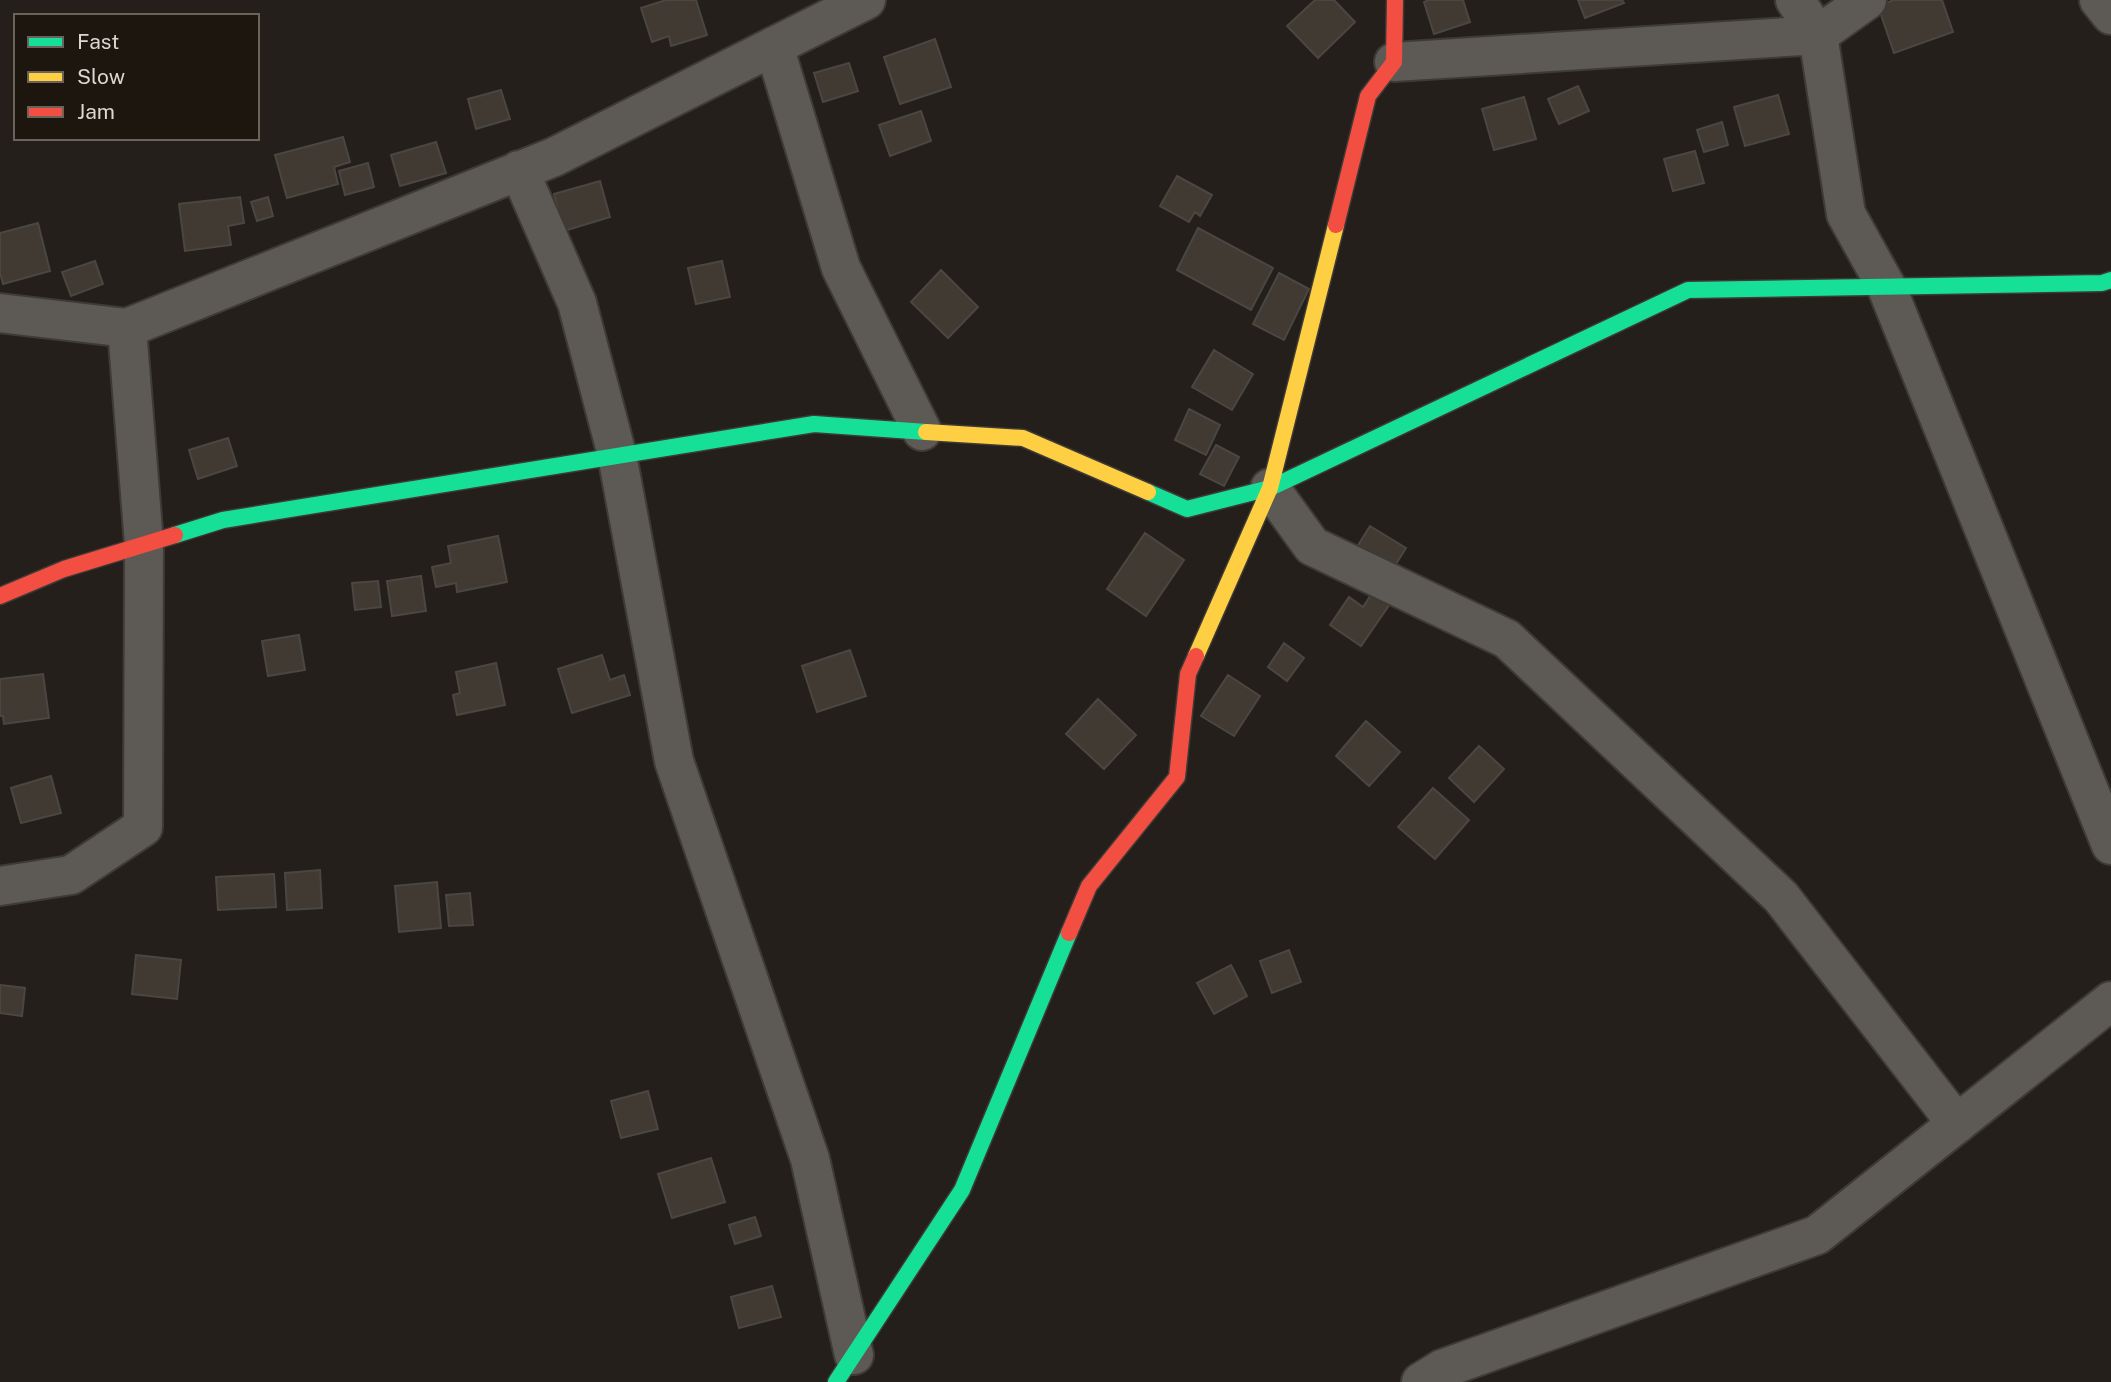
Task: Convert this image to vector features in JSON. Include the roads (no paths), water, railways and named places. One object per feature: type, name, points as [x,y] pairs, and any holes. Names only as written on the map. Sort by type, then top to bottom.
[{"type":"street","points":[[0,313],[127,328],[554,157],[866,0]]},
{"type":"street","points":[[845,1368],[962,1190],[1089,886],[1177,777],[1188,674],[1270,488],[1368,96],[1394,62],[1395,0]]},
{"type":"street","points":[[1795,0],[1818,35],[1846,214],[1887,288],[2111,845]]},
{"type":"street","points":[[1394,62],[1818,35],[1867,0]]},
{"type":"street","points":[[2099,0],[2111,15]]},
{"type":"street","points":[[774,46],[841,268],[922,431]]},
{"type":"street","points":[[519,170],[577,303],[617,455],[674,761],[810,1159],[845,1368]]},
{"type":"street","points":[[0,596],[64,569],[223,520],[814,424],[1023,438],[1187,509],[1270,488],[1688,290],[2102,283],[2111,280]]},
{"type":"street","points":[[0,886],[71,875],[143,827],[144,544],[127,328]]},
{"type":"street","points":[[1270,488],[1312,546],[1507,639],[1781,897],[1957,1124]]},
{"type":"street","points":[[1421,1382],[1442,1369],[1817,1235],[2111,1001]]}]
